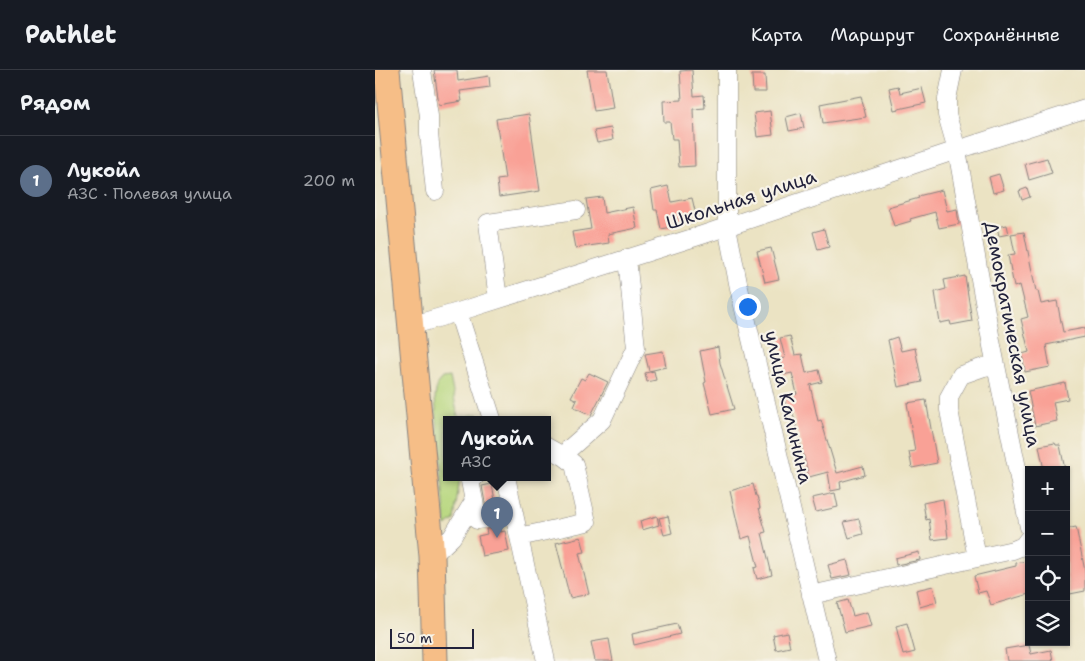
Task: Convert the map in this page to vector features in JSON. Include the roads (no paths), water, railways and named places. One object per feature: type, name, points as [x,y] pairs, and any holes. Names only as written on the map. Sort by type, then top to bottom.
[{"type":"highway","points":[[387,70],[432,556],[435,661]]},
{"type":"street","points":[[422,70],[429,116],[435,191]]},
{"type":"street","name":"улица Калинина","points":[[727,70],[727,227],[741,297],[827,661]]},
{"type":"street","name":"Демократическая улица","points":[[953,70],[947,99],[947,114],[957,150],[996,364],[1026,511]]},
{"type":"street","points":[[375,71],[393,144]]},
{"type":"street","name":"Школьная улица","points":[[410,326],[727,227],[957,150],[1085,110]]},
{"type":"street","points":[[498,299],[487,223],[576,210]]},
{"type":"street","points":[[565,457],[569,449],[602,420],[636,348],[627,258]]},
{"type":"street","points":[[458,312],[491,416]]},
{"type":"street","points":[[977,558],[951,419],[949,397],[961,376],[996,364]]},
{"type":"street","points":[[519,538],[587,522],[574,464],[551,448]]},
{"type":"street","points":[[470,481],[477,520],[513,514]]},
{"type":"street","points":[[507,481],[547,661]]},
{"type":"street","points":[[432,556],[452,537],[474,501]]},
{"type":"street","points":[[811,595],[977,558],[1018,548],[1025,543]]},
{"type":"place","name":"Лукойл","points":[[497,538]]}]
